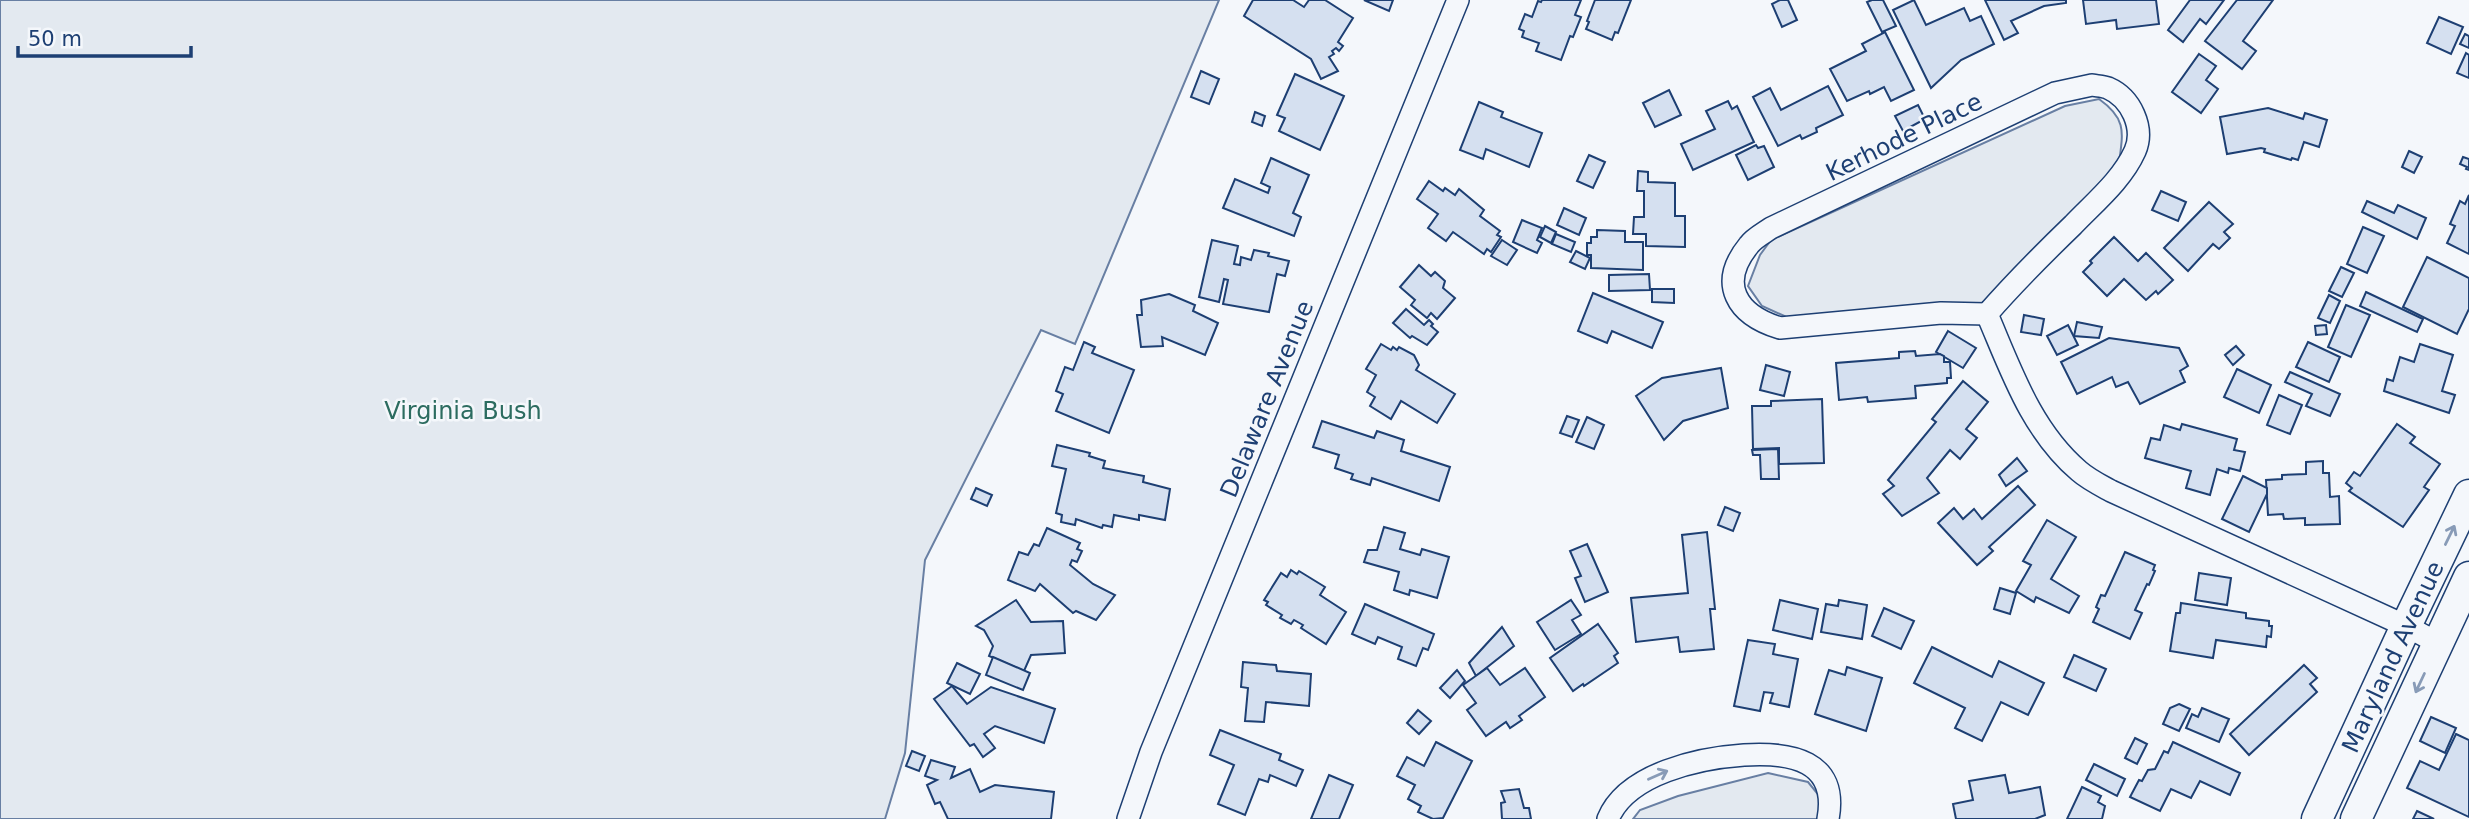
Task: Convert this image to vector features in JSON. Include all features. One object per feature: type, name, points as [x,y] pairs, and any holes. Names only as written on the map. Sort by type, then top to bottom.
[{"type":"street","name":"Delaware Avenue","points":[[1128,819],[1151,752],[1458,0]]},
{"type":"street","name":"Kerhode Place","points":[[2092,85],[2109,88],[2126,101],[2137,120],[2139,134],[2136,148],[2126,167],[1987,314],[1941,313],[1780,328],[1761,322],[1746,311],[1731,281],[1750,242],[1772,229],[2055,93],[2092,85]]},
{"type":"street","points":[[1987,314],[2025,403],[2046,435],[2079,471],[2111,491],[2438,643]]},
{"type":"street","name":"Maryland Avenue","points":[[2317,819],[2469,495]]},
{"type":"street","name":"Maryland Avenue","points":[[2356,819],[2469,577]]},
{"type":"street","points":[[1608,819],[1613,808],[1643,782],[1678,766],[1726,757],[1772,754],[1792,757],[1810,764],[1822,776],[1831,802],[1828,819]]},
{"type":"green space","name":"Virginia Bush","points":[[0,0],[1219,0],[1075,344],[1041,330],[925,560],[905,753],[885,819],[0,819]]},
{"type":"green space","points":[[2099,99],[2119,120],[2122,143],[2119,163],[1983,305],[1791,319],[1762,306],[1748,286],[1760,255],[1771,240],[2065,106]]},
{"type":"green space","points":[[1768,773],[1808,782],[1830,809],[1829,819],[1633,819],[1640,810],[1678,796]]},
{"type":"building","points":[[1253,0],[1293,0],[1304,7],[1309,0],[1325,0],[1353,18],[1338,42],[1343,46],[1339,51],[1336,48],[1332,51],[1334,54],[1329,57],[1338,71],[1321,79],[1311,59],[1244,16]]},
{"type":"building","points":[[1364,0],[1393,0],[1389,11]]},
{"type":"building","points":[[1581,0],[1575,15],[1581,17],[1561,60],[1536,51],[1539,43],[1522,37],[1524,31],[1519,29],[1525,14],[1532,17],[1538,1]]},
{"type":"building","points":[[1595,0],[1631,0],[1618,33],[1615,32],[1612,40],[1586,29]]},
{"type":"building","points":[[1788,0],[1797,20],[1782,27],[1772,4]]},
{"type":"building","points":[[1883,0],[1896,26],[1882,32],[1867,2]]},
{"type":"building","points":[[1914,0],[1926,25],[1964,8],[1970,21],[1981,16],[1994,44],[1961,60],[1931,88],[1893,10]]},
{"type":"building","points":[[1985,0],[2066,0],[2066,3],[2044,6],[2011,21],[2018,33],[2004,40]]},
{"type":"building","points":[[2083,0],[2156,0],[2159,24],[2117,29],[2116,20],[2086,24]]},
{"type":"building","points":[[2190,0],[2224,0],[2206,24],[2200,19],[2183,42],[2168,30]]},
{"type":"building","points":[[2237,0],[2273,0],[2243,41],[2256,51],[2242,69],[2205,41]]},
{"type":"building","points":[[2439,17],[2463,27],[2451,54],[2427,43]]},
{"type":"building","points":[[1885,32],[1914,90],[1891,101],[1884,87],[1847,101],[1830,69],[1866,51],[1862,44]]},
{"type":"building","points":[[2465,34],[2469,36],[2469,48],[2460,44]]},
{"type":"building","points":[[2466,53],[2469,55],[2469,78],[2457,73]]},
{"type":"building","points":[[2199,54],[2216,66],[2206,80],[2218,89],[2201,113],[2172,92]]},
{"type":"building","points":[[1201,71],[1219,79],[1209,104],[1191,97]]},
{"type":"building","points":[[1295,74],[1344,96],[1320,150],[1279,131],[1285,118],[1277,115]]},
{"type":"building","points":[[1828,86],[1843,115],[1816,128],[1817,132],[1802,139],[1800,135],[1778,146],[1753,97],[1770,88],[1781,110]]},
{"type":"building","points":[[1669,90],[1681,115],[1655,127],[1643,103]]},
{"type":"building","points":[[1728,101],[1732,109],[1737,106],[1754,142],[1693,170],[1681,144],[1715,129],[1706,111]]},
{"type":"building","points":[[1479,102],[1503,112],[1501,117],[1542,133],[1529,167],[1486,149],[1483,159],[1460,150]]},
{"type":"building","points":[[1918,105],[1925,119],[1903,131],[1895,116]]},
{"type":"building","points":[[2268,108],[2303,119],[2305,113],[2327,120],[2319,147],[2304,142],[2298,160],[2264,152],[2265,149],[2261,148],[2227,154],[2220,117]]},
{"type":"building","points":[[1255,112],[1265,116],[1262,126],[1252,122]]},
{"type":"building","points":[[1756,145],[1758,148],[1764,146],[1774,167],[1748,180],[1736,155]]},
{"type":"building","points":[[2409,151],[2422,157],[2414,173],[2402,167]]},
{"type":"building","points":[[1589,155],[1605,162],[1593,188],[1577,181]]},
{"type":"building","points":[[2463,157],[2469,159],[2469,170],[2460,164]]},
{"type":"building","points":[[1271,158],[1309,175],[1293,213],[1301,217],[1294,236],[1223,208],[1235,179],[1268,193],[1270,187],[1261,183]]},
{"type":"building","points":[[1638,171],[1648,172],[1648,182],[1675,183],[1675,216],[1685,216],[1685,247],[1646,246],[1646,234],[1633,234],[1634,217],[1644,217],[1644,191],[1637,191]]},
{"type":"building","points":[[1429,181],[1443,191],[1445,188],[1455,195],[1459,189],[1484,210],[1480,216],[1500,231],[1497,235],[1501,237],[1491,252],[1487,249],[1484,254],[1453,232],[1446,241],[1428,228],[1438,214],[1417,199]]},
{"type":"building","points":[[2161,191],[2186,202],[2178,221],[2152,210]]},
{"type":"building","points":[[2469,195],[2469,254],[2447,243],[2455,226],[2450,224],[2460,201],[2465,204]]},
{"type":"building","points":[[2367,201],[2394,213],[2398,205],[2426,218],[2417,239],[2362,212]]},
{"type":"building","points":[[2209,202],[2233,224],[2224,232],[2230,238],[2219,249],[2213,244],[2188,271],[2164,248]]},
{"type":"building","points":[[1564,208],[1586,218],[1579,235],[1557,225]]},
{"type":"building","points":[[1522,220],[1542,228],[1537,240],[1542,243],[1537,253],[1513,242]]},
{"type":"building","points":[[1545,226],[1556,232],[1551,243],[1540,237]]},
{"type":"building","points":[[2363,227],[2384,236],[2367,273],[2347,264]]},
{"type":"building","points":[[1597,230],[1625,231],[1625,242],[1643,242],[1643,270],[1591,268],[1587,243],[1591,243],[1591,237],[1597,237]]},
{"type":"building","points":[[1556,234],[1575,242],[1571,252],[1552,244]]},
{"type":"building","points":[[2114,237],[2138,261],[2146,253],[2173,280],[2158,294],[2156,291],[2146,300],[2124,279],[2107,296],[2083,272]]},
{"type":"building","points":[[1212,240],[1238,246],[1234,264],[1240,265],[1241,257],[1251,260],[1254,250],[1289,261],[1285,276],[1277,274],[1269,312],[1223,304],[1228,280],[1224,279],[1219,302],[1199,297]]},
{"type":"building","points":[[1502,240],[1517,250],[1507,265],[1491,256]]},
{"type":"building","points":[[1576,251],[1590,258],[1585,269],[1570,262]]},
{"type":"building","points":[[2427,257],[2469,278],[2469,309],[2457,334],[2403,307]]},
{"type":"building","points":[[1419,265],[1431,276],[1435,272],[1445,281],[1443,288],[1455,298],[1437,319],[1431,313],[1427,318],[1411,305],[1415,300],[1400,287]]},
{"type":"building","points":[[2341,267],[2354,273],[2342,297],[2329,291]]},
{"type":"building","points":[[1649,274],[1650,290],[1609,291],[1609,275]]},
{"type":"building","points":[[1652,289],[1674,289],[1674,303],[1652,302]]},
{"type":"building","points":[[2366,292],[2423,319],[2417,332],[2360,306]]},
{"type":"building","points":[[1593,293],[1663,322],[1652,348],[1612,331],[1607,343],[1578,331]]},
{"type":"building","points":[[1169,294],[1195,305],[1193,311],[1218,323],[1205,355],[1162,337],[1163,346],[1141,347],[1137,315],[1142,315],[1141,300]]},
{"type":"building","points":[[2329,295],[2340,301],[2330,323],[2318,318]]},
{"type":"building","points":[[2346,305],[2370,315],[2351,357],[2328,347]]},
{"type":"building","points":[[1406,309],[1424,325],[1429,320],[1438,332],[1427,345],[1412,336],[1410,338],[1393,323]]},
{"type":"building","points":[[2024,315],[2044,319],[2041,335],[2021,332]]},
{"type":"building","points":[[2077,322],[2102,327],[2099,338],[2074,336]]},
{"type":"building","points":[[2068,325],[2078,345],[2057,355],[2047,336]]},
{"type":"building","points":[[2326,325],[2327,334],[2316,335],[2315,326]]},
{"type":"building","points":[[1948,331],[1976,348],[1963,368],[1936,352]]},
{"type":"building","points":[[2109,338],[2179,348],[2188,366],[2180,371],[2185,382],[2140,404],[2128,382],[2116,387],[2112,377],[2077,394],[2061,362]]},
{"type":"building","points":[[1084,342],[1095,347],[1092,353],[1134,370],[1109,433],[1056,411],[1063,394],[1056,391],[1065,367],[1073,370]]},
{"type":"building","points":[[2308,342],[2340,357],[2329,382],[2296,367]]},
{"type":"building","points":[[1381,344],[1391,350],[1393,347],[1397,350],[1399,347],[1414,355],[1419,365],[1416,370],[1455,394],[1437,423],[1401,401],[1391,419],[1370,406],[1375,397],[1367,392],[1376,375],[1366,369]]},
{"type":"building","points":[[2420,344],[2453,355],[2442,391],[2455,395],[2449,413],[2384,391],[2387,379],[2393,381],[2400,357],[2414,362]]},
{"type":"building","points":[[2236,346],[2244,355],[2233,365],[2225,355]]},
{"type":"building","points":[[1915,351],[1916,356],[1940,354],[1944,356],[1944,362],[1950,362],[1951,378],[1947,378],[1947,383],[1915,386],[1916,398],[1868,402],[1867,397],[1839,400],[1836,363],[1899,358],[1899,352]]},
{"type":"building","points":[[1766,365],[1790,372],[1784,396],[1760,390]]},
{"type":"building","points":[[1721,368],[1728,408],[1683,421],[1664,440],[1636,396],[1662,378]]},
{"type":"building","points":[[2237,369],[2271,385],[2259,413],[2224,397]]},
{"type":"building","points":[[2290,372],[2340,394],[2330,416],[2306,406],[2312,394],[2285,382]]},
{"type":"building","points":[[1963,381],[1988,402],[1966,429],[1977,438],[1960,459],[1950,450],[1927,478],[1939,493],[1902,516],[1883,494],[1894,486],[1888,480],[1936,422],[1932,419]]},
{"type":"building","points":[[2279,395],[2302,405],[2290,434],[2267,425]]},
{"type":"building","points":[[1822,399],[1824,463],[1779,464],[1779,448],[1753,449],[1752,406],[1771,406],[1771,401]]},
{"type":"building","points":[[1567,416],[1579,420],[1572,437],[1560,433]]},
{"type":"building","points":[[1587,417],[1604,425],[1594,449],[1576,442]]},
{"type":"building","points":[[1322,421],[1374,438],[1377,431],[1404,440],[1401,451],[1450,467],[1439,501],[1372,478],[1370,485],[1351,479],[1353,474],[1335,468],[1339,455],[1313,447]]},
{"type":"building","points":[[2182,424],[2237,439],[2234,450],[2245,452],[2240,471],[2229,468],[2228,473],[2217,469],[2210,495],[2186,488],[2191,471],[2145,458],[2151,438],[2160,440],[2164,425],[2180,430]]},
{"type":"building","points":[[2397,424],[2415,437],[2410,443],[2440,464],[2424,487],[2429,490],[2403,527],[2349,491],[2352,488],[2346,483],[2354,472],[2360,476]]},
{"type":"building","points":[[1057,445],[1090,453],[1089,456],[1105,461],[1103,468],[1144,476],[1143,482],[1170,489],[1165,520],[1139,515],[1139,520],[1114,515],[1112,527],[1103,525],[1102,528],[1076,519],[1075,525],[1061,522],[1062,515],[1056,513],[1066,469],[1052,466]]},
{"type":"building","points":[[1778,449],[1779,479],[1761,479],[1760,455],[1753,455],[1752,450]]},
{"type":"building","points":[[2017,458],[2027,471],[2006,486],[1999,475]]},
{"type":"building","points":[[2323,461],[2323,473],[2329,473],[2330,497],[2339,496],[2340,524],[2305,525],[2305,518],[2284,519],[2283,514],[2268,515],[2266,480],[2282,479],[2282,475],[2306,474],[2306,462]]},
{"type":"building","points":[[2243,476],[2267,488],[2267,494],[2249,532],[2222,519]]},
{"type":"building","points":[[2018,486],[2035,505],[1989,547],[1993,551],[1977,565],[1938,523],[1954,508],[1963,519],[1974,509],[1982,519]]},
{"type":"building","points":[[976,488],[992,495],[987,506],[971,499]]},
{"type":"building","points":[[1725,507],[1740,513],[1733,531],[1718,525]]},
{"type":"building","points":[[2047,520],[2076,537],[2051,579],[2079,596],[2069,613],[2036,597],[2034,602],[2016,591],[2031,565],[2023,561]]},
{"type":"building","points":[[1384,527],[1405,533],[1400,549],[1420,555],[1422,549],[1449,557],[1437,598],[1410,590],[1409,595],[1394,590],[1399,572],[1364,562],[1368,550],[1377,550]]},
{"type":"building","points":[[1047,528],[1080,543],[1077,549],[1082,551],[1077,562],[1072,560],[1070,565],[1093,584],[1115,595],[1096,620],[1076,611],[1073,613],[1040,584],[1035,591],[1008,580],[1019,552],[1028,555],[1034,544],[1039,546]]},
{"type":"building","points":[[1707,532],[1715,609],[1710,609],[1714,649],[1680,652],[1678,637],[1636,642],[1631,598],[1688,593],[1682,535]]},
{"type":"building","points":[[1587,544],[1608,592],[1585,602],[1575,578],[1581,576],[1570,551]]},
{"type":"building","points":[[2125,552],[2155,565],[2149,585],[2147,584],[2135,610],[2142,613],[2130,639],[2093,622],[2101,595],[2105,596]]},
{"type":"building","points":[[1291,570],[1297,574],[1299,571],[1325,587],[1320,595],[1346,612],[1326,644],[1301,628],[1303,625],[1294,620],[1291,624],[1266,605],[1268,602],[1264,600],[1281,573],[1287,577]]},
{"type":"building","points":[[2199,573],[2231,578],[2227,605],[2195,600]]},
{"type":"building","points":[[2000,588],[2016,593],[2010,614],[1994,609]]},
{"type":"building","points":[[1016,600],[1031,622],[1063,621],[1065,653],[1031,655],[1024,671],[989,656],[993,646],[984,630],[976,626]]},
{"type":"building","points":[[1571,600],[1581,615],[1572,620],[1581,634],[1555,650],[1537,622]]},
{"type":"building","points":[[1780,600],[1818,609],[1812,639],[1773,630]]},
{"type":"building","points":[[1839,600],[1867,605],[1862,639],[1821,632],[1826,604],[1838,606]]},
{"type":"building","points":[[2181,603],[2246,613],[2246,618],[2269,621],[2269,626],[2272,626],[2271,637],[2267,636],[2266,647],[2216,640],[2213,658],[2170,651],[2176,613],[2180,613]]},
{"type":"building","points":[[1365,604],[1434,634],[1428,650],[1423,648],[1416,666],[1398,659],[1402,647],[1378,637],[1375,644],[1352,634]]},
{"type":"building","points":[[1884,608],[1914,621],[1901,649],[1872,636]]},
{"type":"building","points":[[1598,624],[1618,653],[1614,656],[1618,663],[1573,691],[1550,658]]},
{"type":"building","points":[[1502,627],[1514,646],[1476,676],[1469,663]]},
{"type":"building","points":[[1748,640],[1775,644],[1773,654],[1798,659],[1789,707],[1770,703],[1773,693],[1764,692],[1760,711],[1734,706]]},
{"type":"building","points":[[1932,647],[1992,677],[1999,661],[2044,683],[2028,715],[2001,702],[1982,741],[1955,728],[1965,708],[1914,683]]},
{"type":"building","points":[[2074,655],[2106,669],[2096,691],[2064,677]]},
{"type":"building","points":[[993,657],[1030,673],[1023,690],[986,675]]},
{"type":"building","points":[[1243,662],[1276,665],[1277,671],[1311,674],[1309,706],[1266,702],[1264,722],[1245,721],[1248,688],[1241,687]]},
{"type":"building","points":[[957,663],[980,674],[970,694],[947,683]]},
{"type":"building","points":[[2304,665],[2317,678],[2310,684],[2317,692],[2249,755],[2230,734]]},
{"type":"building","points":[[1847,667],[1882,678],[1866,731],[1815,714],[1829,670],[1845,675]]},
{"type":"building","points":[[1487,668],[1500,685],[1525,668],[1545,697],[1519,716],[1522,720],[1510,728],[1506,722],[1486,736],[1467,710],[1476,703],[1463,685]]},
{"type":"building","points":[[1457,670],[1465,681],[1450,698],[1440,688]]},
{"type":"building","points":[[952,686],[967,704],[991,687],[1055,709],[1044,743],[995,726],[984,734],[995,748],[983,757],[974,744],[970,746],[934,699]]},
{"type":"building","points":[[2179,704],[2190,709],[2179,731],[2163,724],[2170,708]]},
{"type":"building","points":[[2202,708],[2229,719],[2219,742],[2186,728],[2192,714],[2198,717]]},
{"type":"building","points":[[1418,710],[1431,721],[1419,734],[1407,723]]},
{"type":"building","points":[[2431,717],[2456,728],[2445,753],[2420,741]]},
{"type":"building","points":[[1220,730],[1281,754],[1279,760],[1303,770],[1296,786],[1270,775],[1268,782],[1259,779],[1245,815],[1218,804],[1234,765],[1210,755]]},
{"type":"building","points":[[2456,734],[2469,740],[2469,817],[2407,788],[2420,761],[2439,770]]},
{"type":"building","points":[[2135,738],[2147,744],[2137,764],[2125,758]]},
{"type":"building","points":[[1436,742],[1472,761],[1443,818],[1433,819],[1418,812],[1421,806],[1408,799],[1415,785],[1397,776],[1407,757],[1424,766]]},
{"type":"building","points":[[2173,742],[2240,773],[2230,795],[2200,781],[2191,798],[2171,789],[2160,811],[2130,797],[2139,780],[2142,781],[2148,770],[2155,769],[2164,751],[2168,753]]},
{"type":"building","points":[[912,751],[925,756],[919,771],[906,766]]},
{"type":"building","points":[[931,760],[955,767],[951,778],[970,769],[980,792],[995,785],[1054,792],[1051,819],[948,819],[940,802],[935,804],[927,785],[937,780],[925,776]]},
{"type":"building","points":[[2094,764],[2125,779],[2117,796],[2086,780]]},
{"type":"building","points":[[1329,775],[1353,785],[1339,819],[1311,819]]},
{"type":"building","points":[[2005,775],[2009,793],[2040,787],[2045,815],[2035,819],[1956,819],[1953,804],[1973,800],[1969,781]]},
{"type":"building","points":[[2082,787],[2101,796],[2098,802],[2105,806],[2102,819],[2067,819]]},
{"type":"building","points":[[1519,789],[1524,808],[1529,808],[1531,819],[1502,819],[1501,803],[1505,802],[1501,791]]},
{"type":"building","points":[[2417,811],[2434,819],[2413,819]]}]
